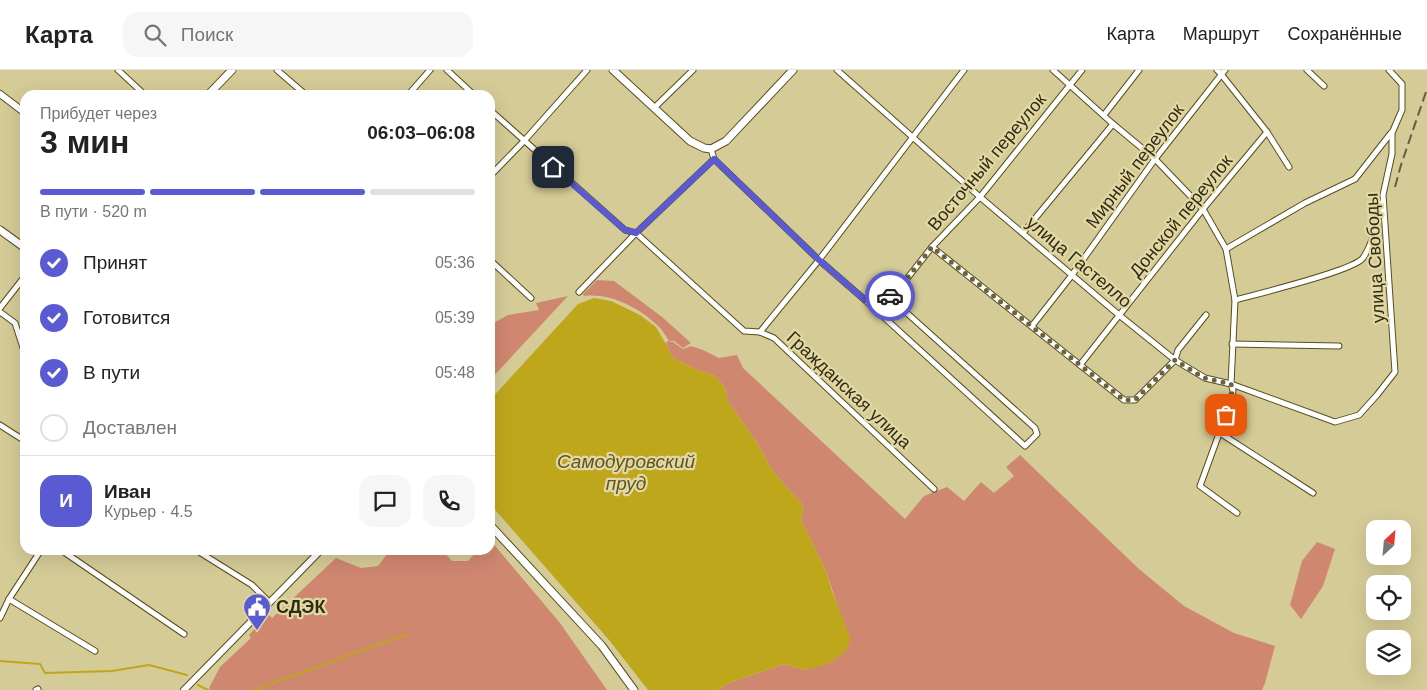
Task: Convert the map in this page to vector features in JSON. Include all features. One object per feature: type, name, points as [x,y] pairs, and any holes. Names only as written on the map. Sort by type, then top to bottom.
[{"type":"main road","points":[[213,90],[232,70]]},
{"type":"main road","points":[[613,70],[690,141],[704,148],[711,149],[726,141],[793,70]]},
{"type":"main road","points":[[0,230],[20,244]]},
{"type":"main road","points":[[495,530],[602,646],[634,690]]},
{"type":"street","points":[[118,70],[140,90]]},
{"type":"street","points":[[277,70],[300,90]]},
{"type":"street","points":[[412,90],[430,70]]},
{"type":"street","points":[[447,70],[469,90]]},
{"type":"street","points":[[495,171],[587,70]]},
{"type":"street","points":[[654,108],[693,70]]},
{"type":"street","name":"улица Гастелло","points":[[837,70],[1023,234],[1175,360],[1204,378],[1231,384],[1335,422]]},
{"type":"street","points":[[760,332],[914,138],[964,70]]},
{"type":"street","points":[[1053,70],[1155,159],[1204,209],[1226,249],[1235,300],[1231,384],[1233,390],[1232,398],[1200,486],[1237,513]]},
{"type":"street","name":"Восточный переулок","points":[[889,297],[894,295],[932,247],[980,197],[1082,70]]},
{"type":"street","points":[[1104,115],[1139,70]]},
{"type":"street","points":[[1216,70],[1223,72],[1267,132],[1289,167]]},
{"type":"street","points":[[1307,70],[1324,86]]},
{"type":"street","name":"улица Свободы","points":[[1335,422],[1359,415],[1395,372],[1383,195],[1392,154],[1392,133],[1402,110],[1402,84],[1389,70]]},
{"type":"street","name":"Мирный переулок","points":[[1032,326],[1072,275],[1155,159],[1223,72]]},
{"type":"street","points":[[0,94],[20,109]]},
{"type":"street","name":"Гражданская улица","points":[[495,115],[625,230],[636,233],[744,330],[760,332],[774,338],[934,489]]},
{"type":"street","points":[[1023,234],[1114,124]]},
{"type":"street","name":"Донской переулок","points":[[1080,365],[1267,132]]},
{"type":"street","points":[[1226,249],[1305,203],[1355,179],[1392,133]]},
{"type":"street","points":[[711,149],[714,159],[819,260],[1025,446],[1035,437],[1037,434],[1035,428],[889,297],[865,300]]},
{"type":"street","points":[[579,292],[636,233],[714,159]]},
{"type":"street","points":[[1235,300],[1332,273],[1362,260],[1376,231],[1383,195]]},
{"type":"street","points":[[932,247],[1124,400],[1135,400],[1175,360],[1178,350],[1206,315]]},
{"type":"street","points":[[495,265],[531,298]]},
{"type":"street","points":[[0,308],[20,282]]},
{"type":"street","points":[[0,312],[15,323],[20,339]]},
{"type":"street","points":[[1232,344],[1339,346]]},
{"type":"street","points":[[0,424],[20,438]]},
{"type":"street","points":[[1220,432],[1313,493]]},
{"type":"street","points":[[0,618],[9,599],[38,555]]},
{"type":"street","points":[[68,555],[184,634]]},
{"type":"street","points":[[204,555],[252,585],[269,602]]},
{"type":"street","points":[[184,690],[316,555]]},
{"type":"street","points":[[9,599],[95,651]]},
{"type":"shaded area","points":[[597,280],[614,281],[662,317],[691,343],[683,348],[674,341],[669,341],[660,328],[649,318],[632,307],[614,299],[584,296],[583,294]]},
{"type":"shaded area","points":[[568,296],[495,375],[495,322],[508,315],[539,310],[536,303]]},
{"type":"shaded area","points":[[667,341],[673,342],[683,349],[691,346],[719,358],[737,355],[743,368],[905,519],[924,496],[947,487],[964,501],[981,482],[994,493],[1014,476],[1006,467],[1020,455],[1139,569],[1184,606],[1234,633],[1275,646],[1262,690],[717,690],[731,682],[784,664],[805,670],[840,613],[826,571],[801,520],[803,505],[771,468],[756,441],[728,402],[725,388],[715,376],[673,358],[666,344]]},
{"type":"shaded area","points":[[1317,542],[1335,549],[1323,586],[1301,619],[1290,605],[1302,561]]},
{"type":"shaded area","points":[[495,546],[560,623],[607,690],[210,690],[209,688],[220,667],[251,638],[249,635],[268,614],[272,618],[336,558],[361,568],[378,566],[386,555],[447,555],[452,561],[468,561],[473,555],[495,555]]},
{"type":"water","name":"Самодуровский пруд","points":[[594,298],[611,301],[640,315],[656,327],[673,358],[715,376],[725,388],[728,402],[756,441],[771,468],[803,505],[801,520],[826,571],[851,640],[845,652],[828,664],[805,670],[784,664],[731,682],[717,690],[648,690],[609,640],[495,510],[495,395],[578,304]]},
{"type":"waterway","points":[[254,690],[407,634]]},
{"type":"waterway","points":[[0,661],[40,664],[45,673],[112,671],[149,665],[187,675]]},
{"type":"waterway","points":[[198,685],[208,690]]},
{"type":"railway","points":[[1395,187],[1427,89]]},
{"type":"way so far","points":[[890,296],[894,295],[932,247],[1124,400],[1135,400],[1175,360],[1204,378],[1231,384],[1233,390],[1232,398],[1226,415]]},
{"type":"place","name":"СДЭК","points":[[257,631]]},
{"type":"route","points":[[553,167],[625,230],[636,233],[714,159],[819,260],[865,300],[890,296]]}]
